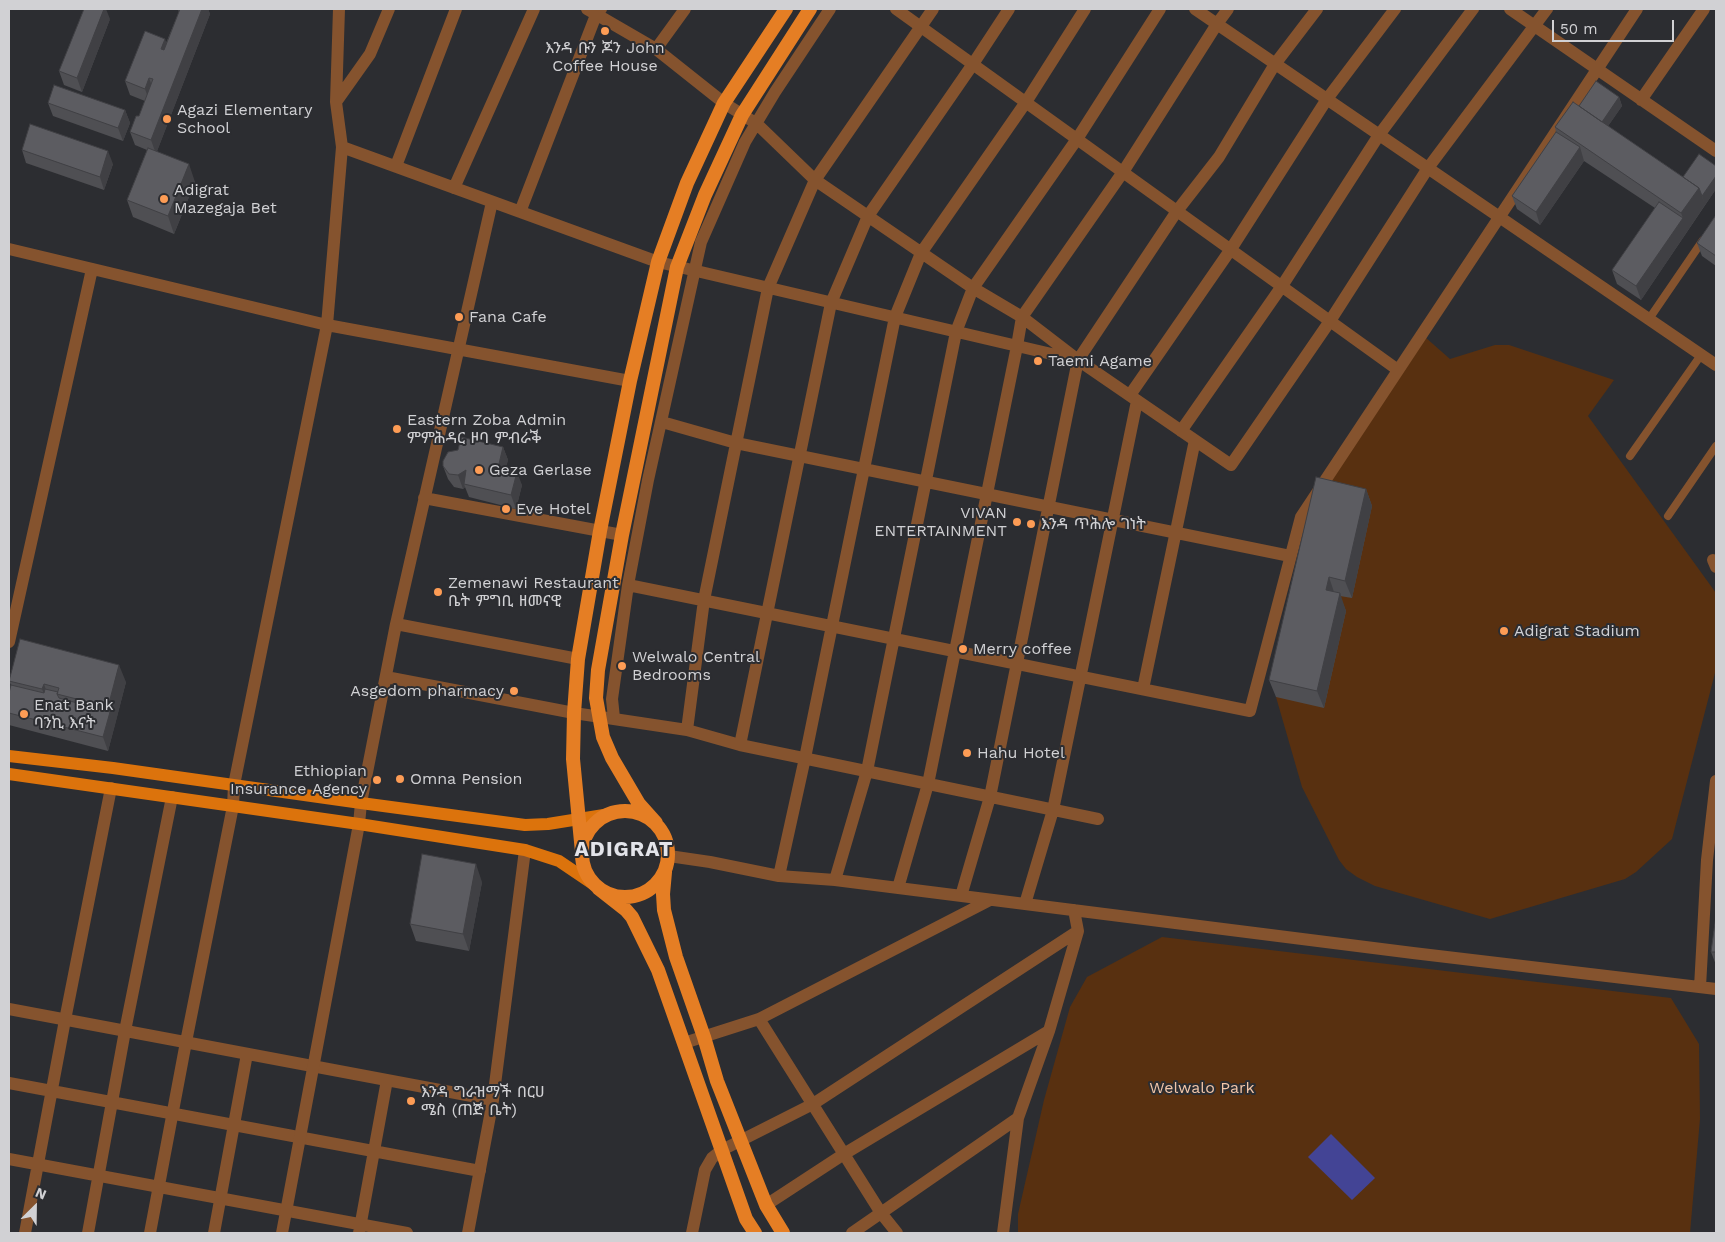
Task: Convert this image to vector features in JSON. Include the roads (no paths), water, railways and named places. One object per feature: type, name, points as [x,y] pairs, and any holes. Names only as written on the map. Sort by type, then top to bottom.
[{"type":"highway","points":[[754,1233],[746,1219],[664,984],[640,930],[626,910],[595,886],[584,868],[573,759],[574,713],[578,659],[600,531],[630,381],[658,262],[687,183],[724,103],[786,9]]},
{"type":"highway","points":[[783,1233],[766,1205],[717,1081],[676,957],[664,910],[665,872],[669,856],[666,838],[639,804],[612,758],[603,737],[596,698],[598,670],[622,535],[677,267],[705,195],[742,116],[810,9]]},
{"type":"highway","points":[[582,852],[584,841],[590,828],[610,814],[625,811],[636,812],[645,815],[656,823]]},
{"type":"highway","points":[[595,886],[608,894],[619,897],[636,896],[651,889],[660,882],[665,872]]},
{"type":"main road","points":[[9,756],[113,768],[525,825],[548,824],[610,814]]},
{"type":"main road","points":[[9,774],[359,824],[525,850],[559,861],[595,886]]},
{"type":"street","points":[[150,1233],[233,806],[234,785],[327,325],[342,147],[336,102],[339,9]]},
{"type":"street","points":[[336,102],[370,54],[390,9]]},
{"type":"street","points":[[396,166],[456,9]]},
{"type":"street","points":[[454,188],[534,9]]},
{"type":"street","points":[[656,49],[685,9]]},
{"type":"street","points":[[614,718],[612,699],[628,585],[648,480],[702,242],[746,142],[775,92],[830,9]]},
{"type":"street","points":[[896,9],[1398,370]]},
{"type":"street","points":[[687,730],[704,600],[768,288],[815,180],[932,9]]},
{"type":"street","points":[[740,745],[831,303],[868,216],[1009,9]]},
{"type":"street","points":[[779,876],[895,317],[921,253],[1026,102],[1085,9]]},
{"type":"street","points":[[835,880],[867,771],[956,332],[973,288],[1077,139],[1160,9]]},
{"type":"street","points":[[1195,9],[1716,365]]},
{"type":"street","points":[[898,888],[928,784],[1022,317],[1123,172],[1228,9]]},
{"type":"street","points":[[960,896],[990,797],[1078,360],[1177,211],[1219,158],[1275,64],[1317,9]]},
{"type":"street","points":[[1025,904],[1053,810],[1112,521],[1133,398],[1327,99],[1395,9]]},
{"type":"street","points":[[1181,431],[1282,286],[1379,134],[1473,9]]},
{"type":"street","points":[[1510,9],[1716,152]]},
{"type":"street","points":[[520,212],[595,11],[656,49],[724,103],[756,124],[815,180],[973,288],[1022,317],[1078,360],[1231,465],[1330,321],[1428,168],[1547,9]]},
{"type":"street","points":[[628,585],[1250,711],[1301,517],[1637,9]]},
{"type":"street","points":[[1641,100],[1704,9]]},
{"type":"street","points":[[342,147],[658,262],[1078,360]]},
{"type":"street","points":[[282,1233],[396,624],[492,202]]},
{"type":"street","points":[[9,250],[327,325],[630,381]]},
{"type":"street","points":[[9,642],[92,269]]},
{"type":"street","points":[[662,422],[736,443],[1290,556]]},
{"type":"street","points":[[1143,689],[1195,440]]},
{"type":"street","points":[[424,498],[622,535]]},
{"type":"street","points":[[396,624],[578,659]]},
{"type":"street","points":[[386,677],[574,713],[687,730],[740,745],[1098,819]]},
{"type":"street","points":[[1700,987],[1707,860],[1716,782]]},
{"type":"street","points":[[25,1233],[111,788]]},
{"type":"street","points":[[88,1233],[125,1031],[172,797]]},
{"type":"street","points":[[468,1233],[493,1100],[525,850]]},
{"type":"street","points":[[669,856],[779,876],[835,880],[1716,989]]},
{"type":"street","points":[[684,1043],[759,1019],[990,900]]},
{"type":"street","points":[[1003,1233],[1018,1118],[1049,1031],[1078,931],[1074,910]]},
{"type":"street","points":[[692,1233],[705,1170],[712,1158],[722,1150],[813,1104],[1078,931]]},
{"type":"street","points":[[9,1009],[493,1100]]},
{"type":"street","points":[[759,1019],[881,1213],[897,1233]]},
{"type":"street","points":[[766,1205],[844,1154],[1049,1031]]},
{"type":"street","points":[[214,1233],[247,1054]]},
{"type":"street","points":[[360,1229],[387,1080]]},
{"type":"street","points":[[9,1083],[480,1171]]},
{"type":"street","points":[[852,1233],[1018,1118]]},
{"type":"street","points":[[9,1158],[286,1211],[360,1229],[407,1233]]},
{"type":"lane","points":[[1649,319],[1711,230]]},
{"type":"lane","points":[[1630,456],[1701,355]]},
{"type":"lane","points":[[1668,516],[1716,446]]},
{"type":"place","name":"እንዳ ቡን ጆን John Coffee House","points":[[605,31]]},
{"type":"place","name":"Agazi Elementary School","points":[[167,119]]},
{"type":"place","name":"Adigrat Mazegaja Bet","points":[[164,199]]},
{"type":"place","name":"Fana Cafe","points":[[459,317]]},
{"type":"place","name":"Taemi Agame","points":[[1038,361]]},
{"type":"place","name":"Eastern Zoba Admin ምምሕዳር ዞባ ምብራቕ","points":[[397,429]]},
{"type":"place","name":"Geza Gerlase","points":[[479,470]]},
{"type":"place","name":"Eve Hotel","points":[[506,509]]},
{"type":"place","name":"VIVAN ENTERTAINMENT","points":[[1017,522]]},
{"type":"place","name":"እንዳ ጥሕሎ ገነት","points":[[1031,524]]},
{"type":"place","name":"Zemenawi Restaurant ቤት ምግቢ ዘመናዊ","points":[[438,592]]},
{"type":"place","name":"Adigrat Stadium","points":[[1504,631]]},
{"type":"place","name":"Merry coffee","points":[[963,649]]},
{"type":"place","name":"Welwalo Central Bedrooms","points":[[622,666]]},
{"type":"place","name":"Asgedom pharmacy","points":[[514,691]]},
{"type":"place","name":"Enat Bank ባንኪ እናት","points":[[24,714]]},
{"type":"place","name":"Hahu Hotel","points":[[967,753]]},
{"type":"place","name":"Omna Pension","points":[[400,779]]},
{"type":"place","name":"Ethiopian Insurance Agency","points":[[377,780]]},
{"type":"place","name":"እንዳ ግራዝማች በርሀ ሜስ (ጠጅ ቤት)","points":[[411,1101]]},
{"type":"district","name":"ADIGRAT","points":[[624,850]]},
{"type":"park label","name":"Welwalo Park","points":[[1202,1088]]}]
